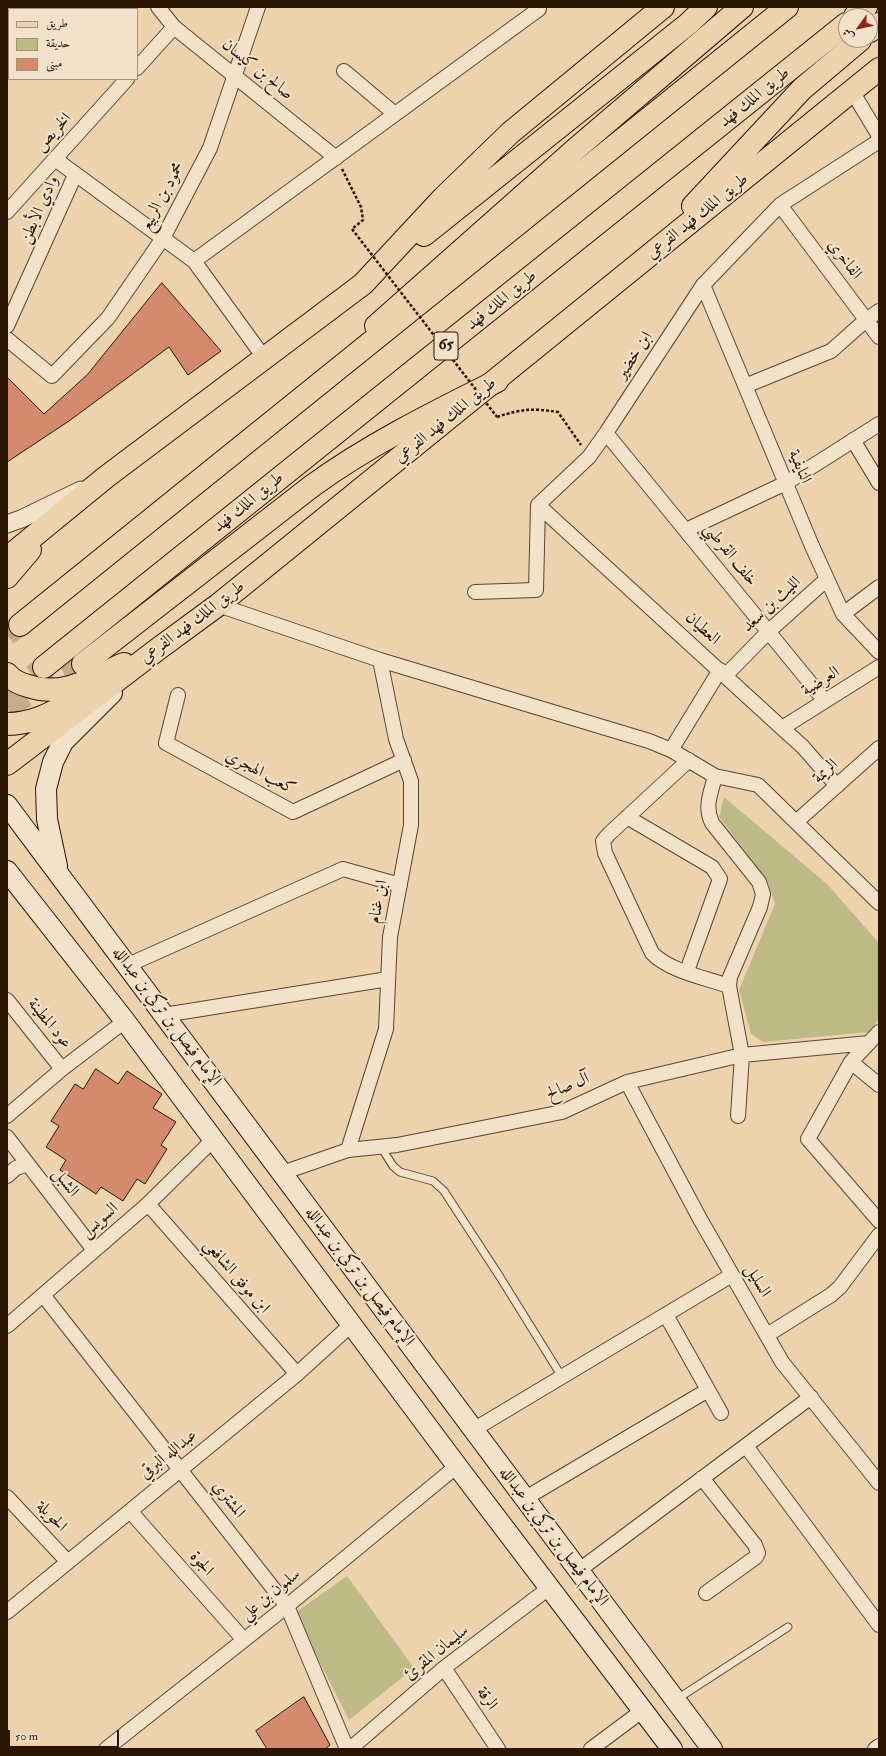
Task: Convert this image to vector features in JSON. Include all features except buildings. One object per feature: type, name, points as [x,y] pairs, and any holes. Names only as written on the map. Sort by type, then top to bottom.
[{"type":"main road","points":[[363,284],[443,198],[510,133],[662,7]]},
{"type":"main road","points":[[7,558],[106,477],[363,284],[688,24],[706,7]]},
{"type":"main road","points":[[241,449],[578,147],[742,7]]},
{"type":"main road","points":[[20,624],[241,449],[787,7]]},
{"type":"main road","name":"طريق الملك فهد","points":[[44,667],[838,30]]},
{"type":"main road","points":[[638,265],[802,89],[851,48]]},
{"type":"main road","name":"طريق الملك فهد الفرعي","points":[[7,764],[218,605],[879,69]]},
{"type":"main road","points":[[83,664],[312,486],[347,461],[402,428],[496,381]]},
{"type":"main road","points":[[7,570],[55,520]]},
{"type":"main road","points":[[7,577],[55,520]]},
{"type":"main road","points":[[7,674],[19,683],[42,691],[66,690],[158,649]]},
{"type":"main road","points":[[7,724],[17,724],[48,715],[158,649]]},
{"type":"main road","points":[[58,872],[47,819],[46,789],[53,762],[63,742],[158,649]]},
{"type":"main road","name":"الإمام فيصل بن تركي بن عبدالله","points":[[7,805],[712,1749]]},
{"type":"main road","name":"الإمام فيصل بن تركي بن عبدالله","points":[[7,871],[125,1021],[457,1466],[672,1749]]},
{"type":"street","name":"صالح بن كيسان","points":[[158,7],[174,27],[336,158]]},
{"type":"street","name":"محمود بن الربيع","points":[[7,339],[52,376],[108,318],[163,238],[210,148],[258,7]]},
{"type":"street","points":[[194,261],[539,8]]},
{"type":"street","points":[[138,67],[174,27]]},
{"type":"street","points":[[344,71],[395,114]]},
{"type":"street","name":"الخريص","points":[[7,212],[126,80]]},
{"type":"street","points":[[852,91],[879,136]]},
{"type":"street","name":"ابن خضير","points":[[538,505],[589,457],[703,285],[780,205],[879,141]]},
{"type":"street","points":[[55,159],[194,261],[265,358]]},
{"type":"street","name":"وادي الأبطن","points":[[7,326],[75,175]]},
{"type":"street","name":"الفاخري","points":[[780,205],[879,337]]},
{"type":"street","name":"النايفية","points":[[703,285],[843,614],[879,652]]},
{"type":"street","points":[[745,386],[831,351],[866,320],[879,311]]},
{"type":"street","points":[[686,530],[786,482],[879,424]]},
{"type":"street","name":"خلف القرطبي","points":[[606,433],[825,701]]},
{"type":"street","points":[[853,440],[879,483]]},
{"type":"street","points":[[7,524],[21,519],[106,477]]},
{"type":"street","points":[[475,592],[536,590],[538,505]]},
{"type":"street","name":"العطيان","points":[[538,505],[803,747],[837,786]]},
{"type":"street","name":"الليث بن سعد","points":[[671,750],[723,673],[827,578]]},
{"type":"street","points":[[843,614],[879,587]]},
{"type":"street","points":[[218,605],[380,660],[649,741],[671,750],[715,776],[758,785],[876,896]]},
{"type":"street","name":"ابن غنام","points":[[348,1150],[386,1029],[390,937],[411,825],[411,781],[396,738],[380,660]]},
{"type":"street","name":"العرضية","points":[[782,728],[879,667]]},
{"type":"street","name":"كعب الهجري","points":[[178,695],[166,743],[293,812],[404,760]]},
{"type":"street","name":"الريمة","points":[[796,822],[879,748]]},
{"type":"street","points":[[689,760],[603,841],[605,853],[652,953],[660,961],[729,986]]},
{"type":"street","points":[[715,776],[707,805],[707,813],[712,823],[759,882],[763,894],[760,907],[730,977],[729,986],[742,1055],[738,1116]]},
{"type":"street","points":[[627,817],[712,867],[720,879],[687,972]]},
{"type":"street","points":[[128,966],[343,869],[400,885]]},
{"type":"street","points":[[164,1015],[388,979]]},
{"type":"street","name":"عود المطينة","points":[[7,1000],[62,1069]]},
{"type":"street","points":[[7,1116],[62,1069],[125,1021]]},
{"type":"street","points":[[879,1032],[851,1062],[808,1139],[879,1220]]},
{"type":"street","name":"آل صالح","points":[[282,1173],[348,1150],[397,1145],[562,1112],[626,1082],[742,1055],[869,1042]]},
{"type":"street","points":[[851,1062],[879,1085]]},
{"type":"street","name":"السليل","points":[[626,1082],[700,1219],[782,1362],[879,1482]]},
{"type":"street","name":"الشبل","points":[[7,1137],[94,1250]]},
{"type":"street","name":"السويس","points":[[7,1326],[148,1204],[214,1139]]},
{"type":"street","points":[[7,1176],[16,1168],[28,1164]]},
{"type":"street","name":"ابن موفق الشافعي","points":[[148,1204],[297,1374]]},
{"type":"street","points":[[767,1335],[831,1295],[840,1287],[879,1235]]},
{"type":"street","points":[[473,1430],[732,1275]]},
{"type":"street","name":"المشتري","points":[[43,1294],[287,1606],[346,1749]]},
{"type":"street","points":[[666,1315],[721,1413]]},
{"type":"street","name":"عبدالله البرقي","points":[[7,1612],[297,1374],[352,1324]]},
{"type":"street","points":[[524,1499],[708,1390]]},
{"type":"street","points":[[578,1571],[811,1397]]},
{"type":"street","points":[[746,1446],[879,1625]]},
{"type":"street","name":"سلمون بن علي","points":[[106,1749],[287,1606],[457,1466]]},
{"type":"street","points":[[702,1478],[755,1545],[758,1553],[756,1557],[706,1593]]},
{"type":"street","name":"الحويلة","points":[[7,1497],[68,1562]]},
{"type":"street","name":"الجوة","points":[[130,1511],[244,1640]]},
{"type":"street","name":"سليمان المقرئ","points":[[350,1749],[444,1668],[549,1588]]},
{"type":"street","name":"الرقة","points":[[444,1668],[498,1749]]},
{"type":"street","points":[[591,1749],[642,1711]]},
{"type":"street","points":[[874,1749],[879,1746]]},
{"type":"lane","points":[[381,1147],[393,1166],[400,1172],[432,1181],[444,1191],[500,1277],[562,1377]]},
{"type":"lane","points":[[675,1700],[788,1627]]},
{"type":"path","points":[[336,158],[361,207],[363,220],[352,228],[497,417],[518,410],[538,408],[558,412],[574,433],[589,457]]},
{"type":"green space","points":[[724,797],[827,884],[879,943],[879,1019],[869,1032],[763,1042],[751,1034],[739,990],[775,904],[767,880],[719,817]]},
{"type":"green space","points":[[347,1576],[414,1668],[349,1720],[295,1613]]},
{"type":"tunnel","points":[[7,635],[20,625]]},
{"type":"tunnel","points":[[7,707],[83,664]]},
{"type":"tunnel","points":[[7,696],[44,667]]}]
